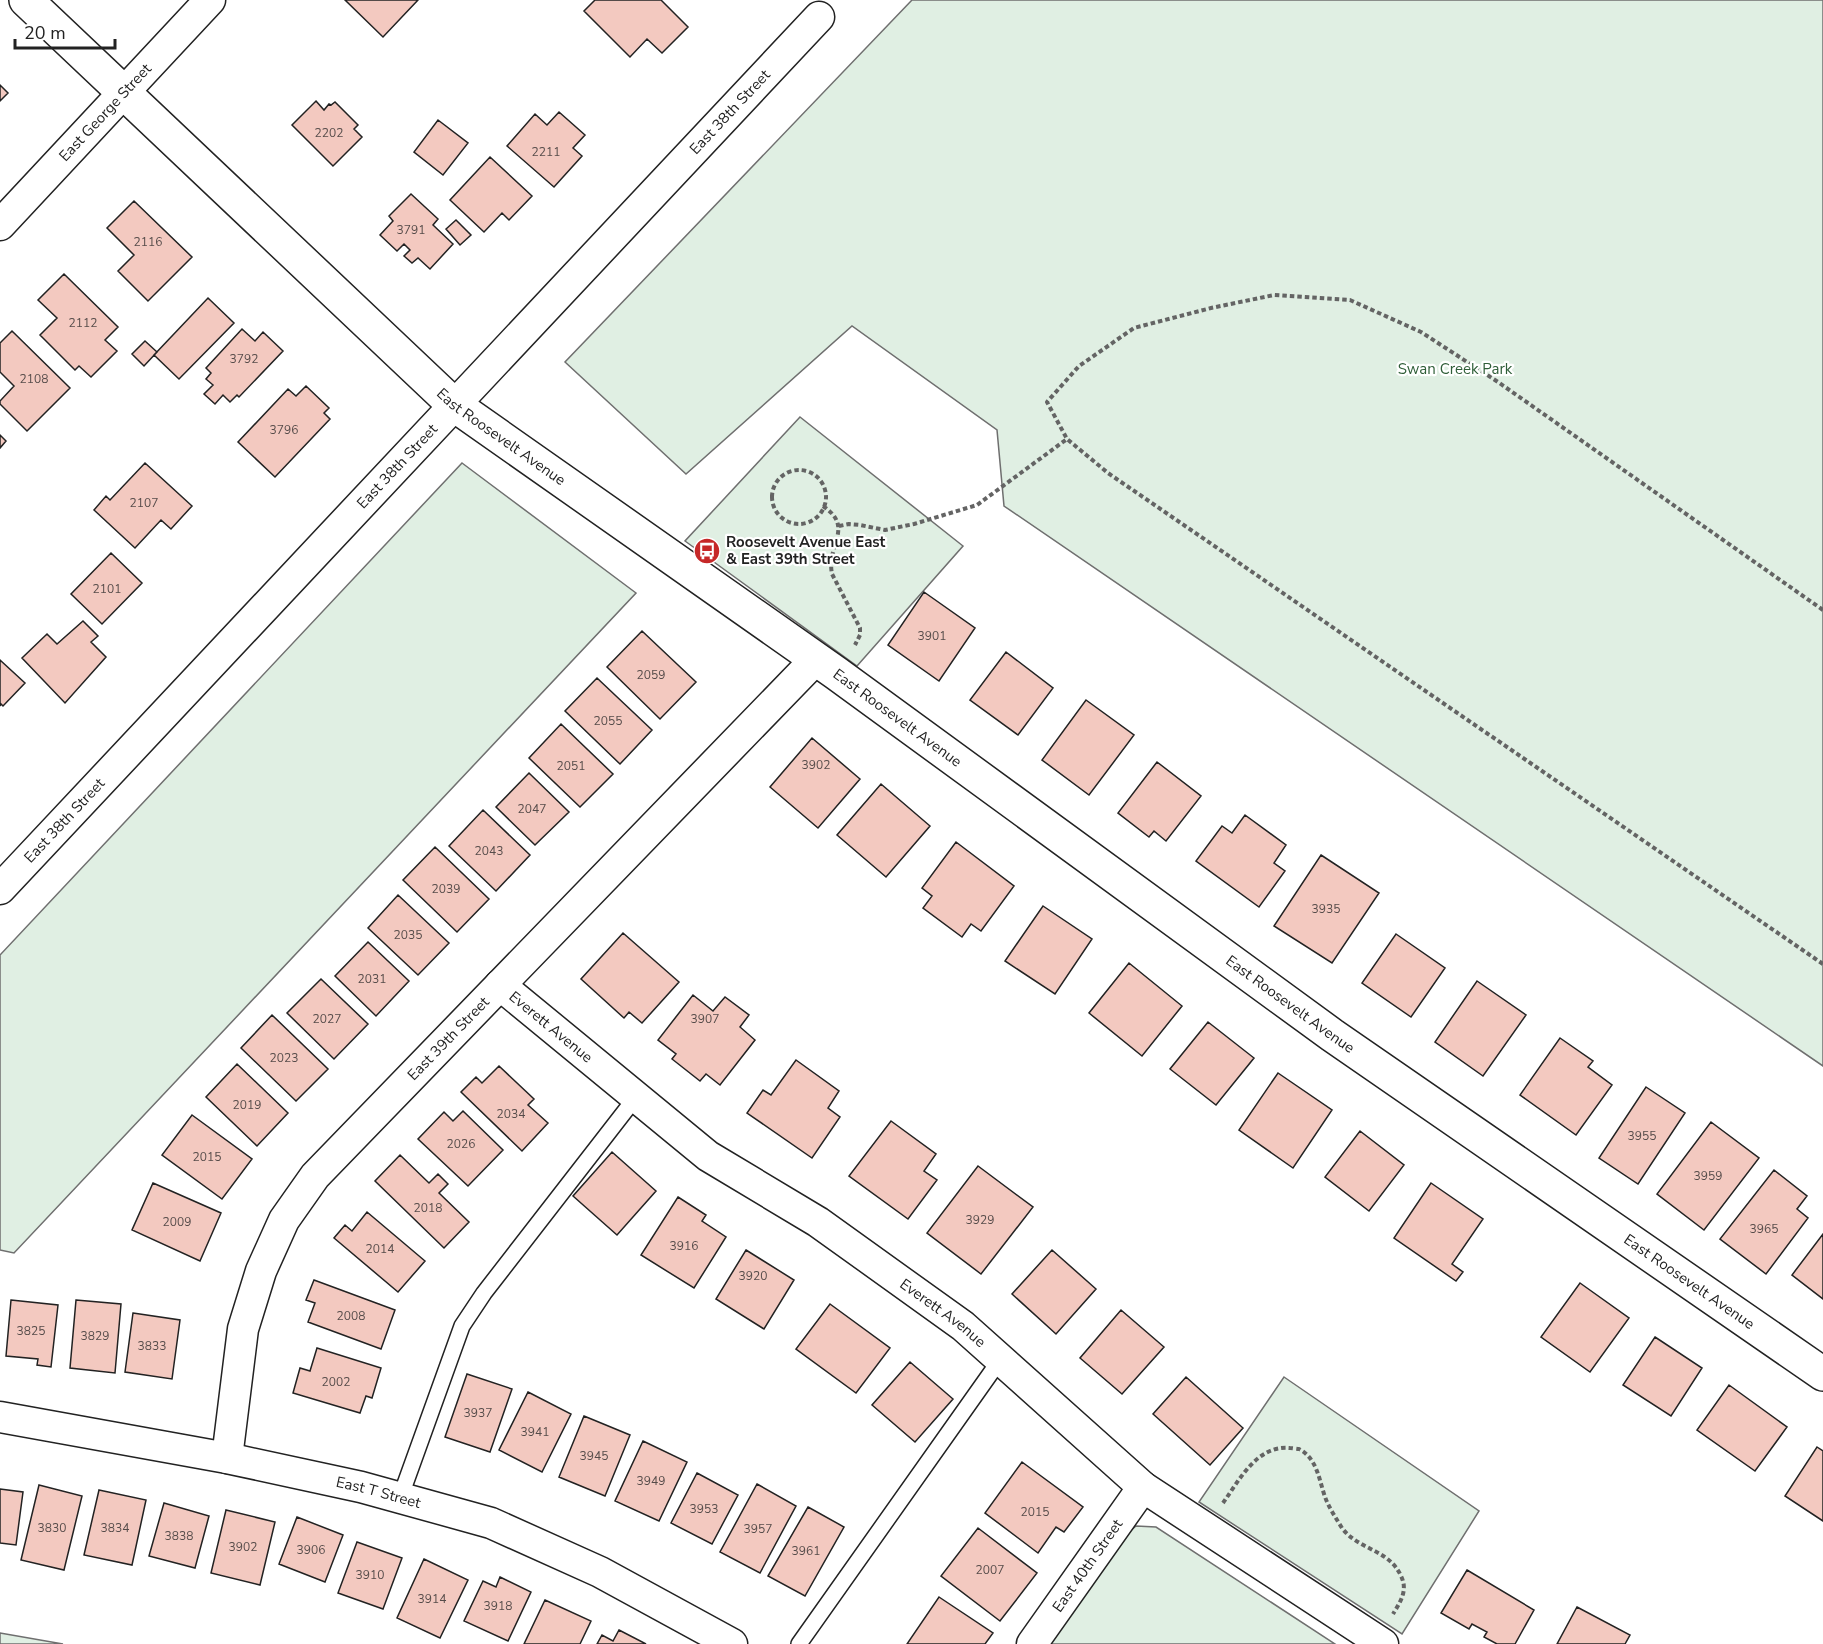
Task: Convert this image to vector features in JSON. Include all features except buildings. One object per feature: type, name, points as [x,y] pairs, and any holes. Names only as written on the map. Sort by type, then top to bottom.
[{"type":"street","name":"East Roosevelt Avenue","points":[[26,0],[453,404],[826,666],[1332,1035],[1823,1374]]},
{"type":"street","name":"East George Street","points":[[0,225],[210,0]]},
{"type":"street","name":"East 38th Street","points":[[0,889],[453,404],[819,17]]},
{"type":"street","name":"East 39th Street","points":[[227,1458],[243,1329],[261,1271],[284,1220],[315,1176],[500,986],[826,666]]},
{"type":"street","name":"Everett Avenue","points":[[500,986],[708,1156],[818,1222],[963,1326],[1143,1487],[1381,1642]]},
{"type":"street","name":"East T Street","points":[[0,1417],[227,1458],[361,1487],[491,1523],[600,1572],[732,1644]]},
{"type":"street","name":"East 40th Street","points":[[1032,1644],[1143,1487]]},
{"type":"lane","points":[[400,1498],[462,1326],[484,1293],[636,1097]]},
{"type":"lane","points":[[799,1644],[1000,1360]]},
{"type":"path","points":[[1823,610],[1498,382],[1421,332],[1350,300],[1274,295],[1211,308],[1134,328],[1079,366],[1047,402],[1067,439],[1108,473],[1823,964]]},
{"type":"path","points":[[839,526],[849,524],[885,530],[914,524],[976,505],[1067,439]]},
{"type":"path","points":[[794,470],[812,473],[823,486],[825,495],[823,506],[815,518],[808,522],[799,524],[790,522],[776,512],[772,495],[774,486],[779,478],[794,470]]},
{"type":"path","points":[[823,506],[837,518],[839,526],[830,564],[832,574],[860,628],[857,642],[826,666]]},
{"type":"path","points":[[1206,1528],[1250,1465],[1259,1457],[1270,1450],[1298,1449],[1318,1470],[1327,1503],[1344,1531],[1361,1544],[1387,1557],[1401,1576],[1404,1589],[1402,1599],[1381,1642]]},
{"type":"green space","name":"Swan Creek Park","points":[[912,0],[1823,0],[1823,1066],[1004,506],[997,430],[852,326],[686,474],[565,362]]},
{"type":"green space","points":[[800,417],[963,546],[857,666],[685,541]]},
{"type":"green space","points":[[462,463],[636,593],[14,1253],[0,1250],[0,955]]},
{"type":"green space","points":[[1284,1377],[1479,1511],[1402,1634],[1199,1502]]},
{"type":"green space","points":[[1136,1526],[1156,1527],[1335,1644],[1046,1644],[1123,1537]]},
{"type":"green space","points":[[0,1633],[63,1644],[0,1644]]},
{"type":"place","name":"Roosevelt Avenue East & East 39th Street","points":[[707,551]]}]
